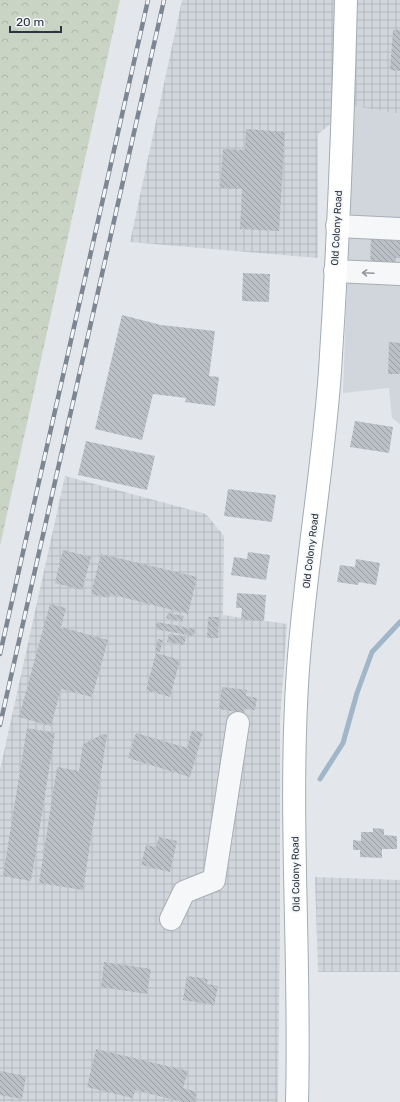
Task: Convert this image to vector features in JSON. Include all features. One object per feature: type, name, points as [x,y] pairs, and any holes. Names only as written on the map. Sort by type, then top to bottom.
[{"type":"main road","name":"Old Colony Road","points":[[297,1102],[299,1035],[294,799],[298,670],[303,612],[322,456],[328,388],[335,271],[346,0]]},
{"type":"lane","points":[[337,226],[400,229]]},
{"type":"lane","points":[[335,271],[400,274]]},
{"type":"lane","points":[[171,919],[184,892],[214,880],[238,723]]},
{"type":"shaded area","points":[[182,0],[400,0],[400,114],[353,106],[318,134],[318,258],[130,242]]},
{"type":"shaded area","points":[[353,106],[400,114],[400,424],[392,418],[389,388],[343,393]]},
{"type":"shaded area","points":[[65,476],[206,514],[224,536],[223,615],[287,624],[280,720],[278,1102],[0,1102],[0,770]]},
{"type":"shaded area","points":[[315,877],[400,880],[400,972],[318,972]]},
{"type":"green space","points":[[0,0],[120,0],[0,546]]},
{"type":"building","points":[[393,30],[400,30],[400,71],[390,70]]},
{"type":"building","points":[[246,129],[285,132],[279,231],[240,229],[242,189],[220,188],[223,149],[245,150]]},
{"type":"building","points":[[371,233],[394,234],[394,241],[400,241],[400,258],[396,258],[396,271],[370,270]]},
{"type":"building","points":[[243,273],[270,274],[269,302],[242,301]]},
{"type":"building","points":[[122,315],[161,325],[215,331],[209,376],[219,377],[215,406],[185,402],[186,398],[153,394],[142,440],[95,429]]},
{"type":"building","points":[[389,342],[400,343],[400,374],[388,374]]},
{"type":"building","points":[[355,421],[393,427],[389,453],[350,447]]},
{"type":"building","points":[[86,441],[155,456],[147,490],[78,475]]},
{"type":"building","points":[[228,489],[276,495],[272,522],[224,516]]},
{"type":"building","points":[[63,550],[91,557],[82,590],[55,583]]},
{"type":"building","points":[[248,552],[270,555],[266,580],[231,575],[234,557],[247,559]]},
{"type":"building","points":[[101,554],[197,577],[188,614],[110,594],[109,598],[91,594]]},
{"type":"building","points":[[356,559],[380,563],[376,585],[359,582],[358,585],[337,582],[340,565],[355,567]]},
{"type":"building","points":[[237,593],[266,595],[264,621],[241,619],[242,608],[236,608]]},
{"type":"building","points":[[50,604],[66,608],[61,627],[108,640],[92,697],[61,689],[51,726],[19,717]]},
{"type":"building","points":[[168,613],[184,616],[182,622],[166,618]]},
{"type":"building","points":[[208,617],[219,617],[218,638],[207,638]]},
{"type":"building","points":[[157,622],[195,629],[194,636],[155,629]]},
{"type":"building","points":[[169,634],[186,637],[184,645],[167,642]]},
{"type":"building","points":[[158,639],[163,640],[160,652],[155,651]]},
{"type":"building","points":[[156,653],[180,660],[170,697],[146,690]]},
{"type":"building","points":[[222,687],[247,690],[246,696],[257,698],[255,710],[244,709],[243,713],[219,709]]},
{"type":"building","points":[[27,728],[55,733],[31,881],[3,876]]},
{"type":"building","points":[[192,730],[203,733],[190,777],[128,758],[136,733],[187,748]]},
{"type":"building","points":[[103,734],[107,735],[83,890],[39,883],[57,767],[79,771],[83,744]]},
{"type":"building","points":[[373,828],[384,829],[384,835],[397,836],[397,849],[382,849],[382,858],[360,857],[360,850],[353,850],[353,840],[361,841],[361,832],[373,832]]},
{"type":"building","points":[[159,837],[177,841],[170,872],[141,865],[146,845],[156,847]]},
{"type":"building","points":[[104,962],[151,969],[147,994],[101,987]]},
{"type":"building","points":[[187,976],[208,979],[207,984],[218,986],[214,1005],[183,1000]]},
{"type":"building","points":[[96,1049],[188,1071],[183,1088],[197,1092],[195,1102],[183,1102],[135,1090],[133,1098],[87,1087]]},
{"type":"building","points":[[0,1071],[26,1076],[22,1099],[0,1095]]},
{"type":"waterway","points":[[320,779],[343,743],[357,693],[372,652],[400,622]]},
{"type":"railway","points":[[0,654],[148,0]]},
{"type":"railway","points":[[0,725],[164,0]]}]
